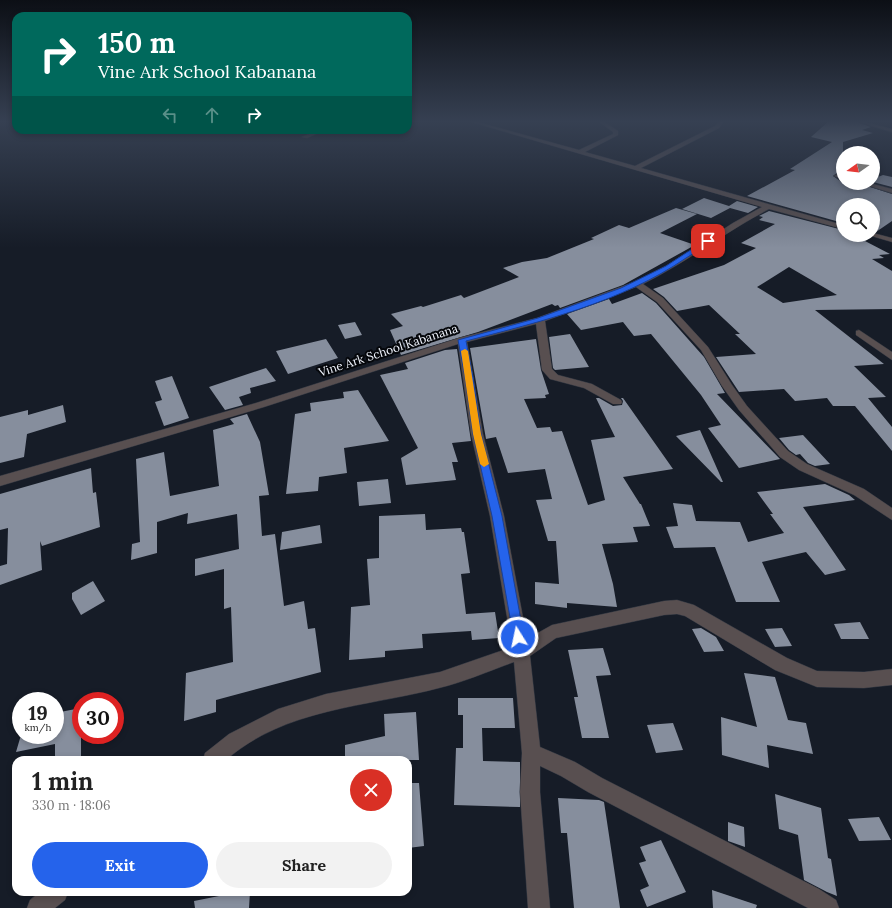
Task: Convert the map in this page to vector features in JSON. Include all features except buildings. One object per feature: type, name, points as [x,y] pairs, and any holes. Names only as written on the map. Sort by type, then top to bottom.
[{"type":"street","points":[[620,163],[768,207],[836,225]]},
{"type":"street","points":[[636,168],[645,163]]},
{"type":"street","points":[[880,188],[892,191]]},
{"type":"street","name":"Vine Ark School Kabanana","points":[[0,481],[260,405],[462,340],[540,320],[637,284],[669,268],[735,224],[768,207]]},
{"type":"street","points":[[880,237],[891,240]]},
{"type":"street","points":[[637,284],[660,300],[705,349],[727,386],[743,408],[784,454],[803,467],[859,492],[892,515]]},
{"type":"street","points":[[540,320],[547,370],[554,377],[588,386],[617,402]]},
{"type":"street","points":[[859,333],[892,357]]},
{"type":"street","points":[[462,340],[477,434],[497,516],[521,652],[531,753],[530,792],[539,908]]},
{"type":"street","points":[[217,756],[235,740],[278,718],[326,704],[440,680],[521,652],[552,632],[664,608],[677,607],[698,616],[781,664],[817,678],[864,680],[892,677]]},
{"type":"street","points":[[531,753],[568,769],[595,785],[811,897],[828,908]]},
{"type":"street","points":[[38,908],[52,896]]},
{"type":"slow traffic","points":[[465,351],[477,434],[484,464]]},
{"type":"route","points":[[518,637],[497,516],[477,434],[462,340],[540,320],[623,290],[669,268],[708,241]]}]
